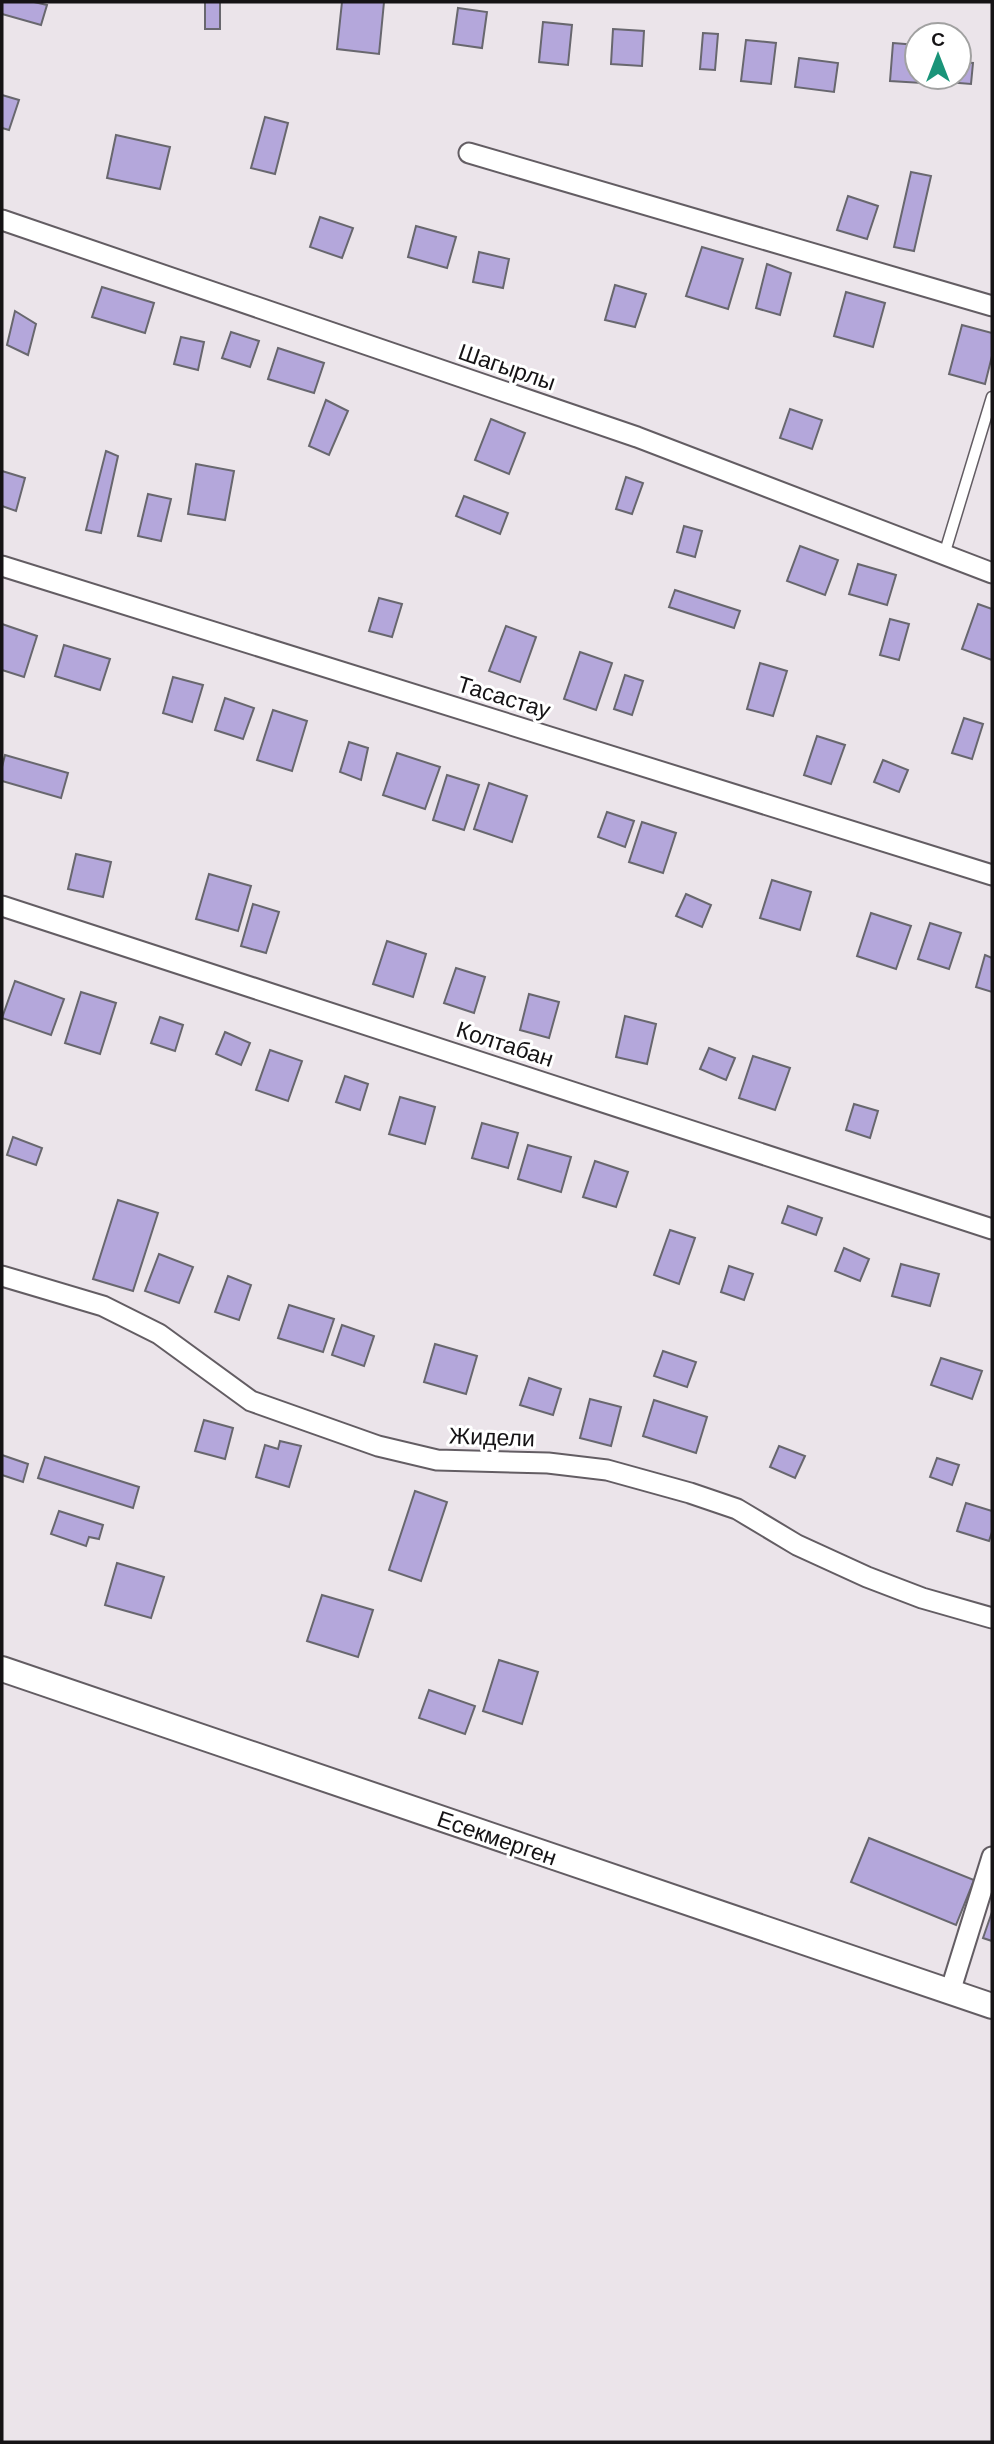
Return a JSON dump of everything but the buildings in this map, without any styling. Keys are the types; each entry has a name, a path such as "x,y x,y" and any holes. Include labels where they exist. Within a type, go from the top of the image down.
{"street":[{"path":"469,153 992,306"},
{"name":"Шагырлы","path":"2,220 636,437 992,573"},
{"name":"Тасастау","path":"2,566 992,875"},
{"name":"Колтабан","path":"2,906 992,1229"},
{"name":"Жидели","path":"2,1276 103,1306 159,1334 251,1401 378,1446 437,1460 548,1464 607,1470 690,1493 737,1509 797,1545 867,1577 922,1598 992,1618"},
{"name":"Eсекмерген","path":"2,1669 992,2006"},
{"path":"950,1992 992,1857"}],"lane":[{"path":"944,555 992,397"}]}
